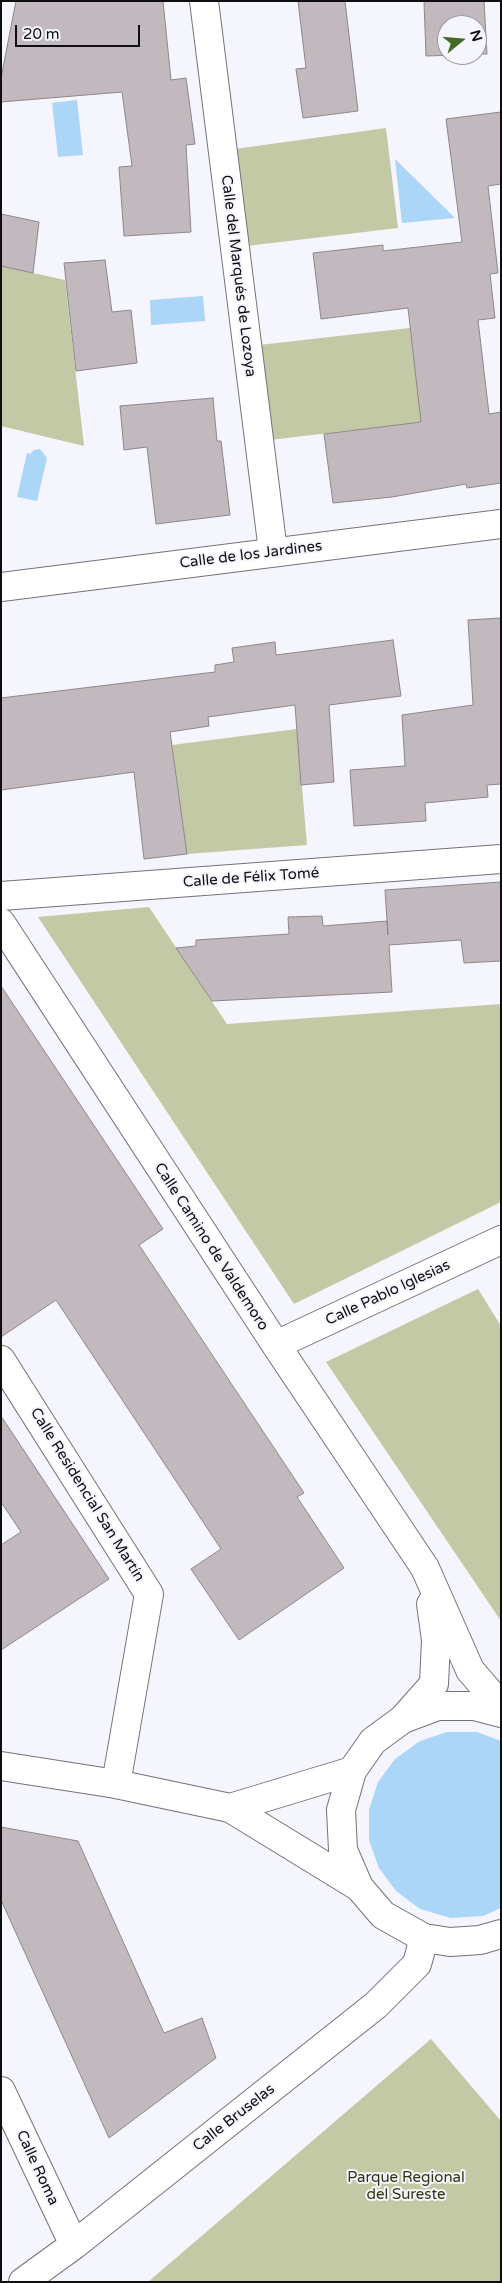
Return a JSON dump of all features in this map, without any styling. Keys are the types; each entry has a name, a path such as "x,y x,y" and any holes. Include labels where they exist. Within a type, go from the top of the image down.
{"street":[{"name":"Calle del Marqués de Lozoya","path":"204,1 273,551"},
{"name":"Calle de los Jardines","path":"1,587 273,551 501,524"},
{"name":"Calle de Félix Tomé","path":"1,896 501,859"},
{"name":"Calle Camino de Valdemoro","path":"1,923 276,1345 425,1568 470,1670 501,1706"},
{"name":"Calle Pablo Iglesias","path":"276,1345 501,1240"},
{"name":"Calle Residencial San Martín","path":"1,1360 149,1594 116,1784"},
{"name":"Calle Camino de Valdemoro","path":"403,1719 434,1684 436,1640 425,1568"},
{"path":"494,1940 450,1942 424,1938 383,1915 359,1887 343,1850 341,1810 352,1771 373,1741 403,1719 438,1706 474,1706 501,1713"},
{"path":"1,1766 116,1784 230,1808 359,1887"},
{"path":"230,1808 352,1771"},
{"name":"Calle Bruselas","path":"23,2282 74,2245 376,2005 417,1964 424,1938"},
{"name":"Calle Roma","path":"1,2091 74,2245"}],"green space":[{"path":"386,128 398,228 247,246 235,149"},
{"path":"1,266 65,280 84,446 1,426"},
{"path":"410,328 422,422 270,440 259,345"},
{"path":"297,729 307,845 187,854 172,745"},
{"path":"149,907 227,1024 501,1004 501,1202 294,1304 38,917"},
{"path":"478,1289 501,1326 501,1621 326,1362"},
{"name":"Parque Regional del Sureste","path":"431,2039 501,2121 501,2282 148,2282"}],"water":[{"path":"77,100 83,155 58,157 52,103"},
{"path":"395,159 455,218 402,223"},
{"path":"203,296 205,321 151,325 150,300"},
{"path":"40,449 47,458 37,501 17,497 27,453 30,454 34,450"},
{"path":"447,1732 477,1732 501,1741 501,1908 483,1916 451,1918 420,1909 396,1891 379,1868 369,1840 369,1810 378,1782 395,1759 420,1741"}],"building":[{"path":"16,1 163,1 171,80 186,78 195,144 186,145 191,232 124,236 119,167 132,166 122,92 1,102 1,78"},
{"path":"298,1 345,1 358,111 303,118 296,69 306,68"},
{"path":"424,1 484,1 485,15 437,15 437,56 426,56"},
{"path":"501,112 501,184 488,186 498,273 490,274 495,318 478,320 489,414 501,412 501,483 467,488 466,484 392,497 333,503 324,434 421,422 408,308 321,319 313,253 383,245 383,251 462,242 446,119"},
{"path":"1,214 39,222 33,273 1,266"},
{"path":"105,260 112,312 131,310 137,363 76,371 64,263"},
{"path":"213,398 217,441 221,441 230,515 156,524 147,447 124,450 120,406"},
{"path":"501,618 501,784 487,785 488,797 425,803 426,821 354,826 350,770 405,766 402,715 473,705 468,620"},
{"path":"393,640 401,696 329,705 334,782 301,785 295,705 208,717 209,726 170,732 187,854 144,859 134,772 1,790 1,698 215,672 215,665 234,662 232,648 275,642 276,655"},
{"path":"501,882 501,961 464,963 461,940 389,945 392,992 212,1001 176,948 196,946 196,940 289,934 288,917 322,916 323,926 387,921 388,935 385,890"},
{"path":"1,986 163,1229 139,1245 304,1493 297,1497 344,1568 239,1640 191,1569 221,1549 56,1300 1,1337"},
{"path":"1,1416 109,1579 1,1650 1,1545 21,1532 1,1502"},
{"path":"1,1827 78,1841 164,2033 202,2018 216,2058 109,2138 1,1900"}]}
